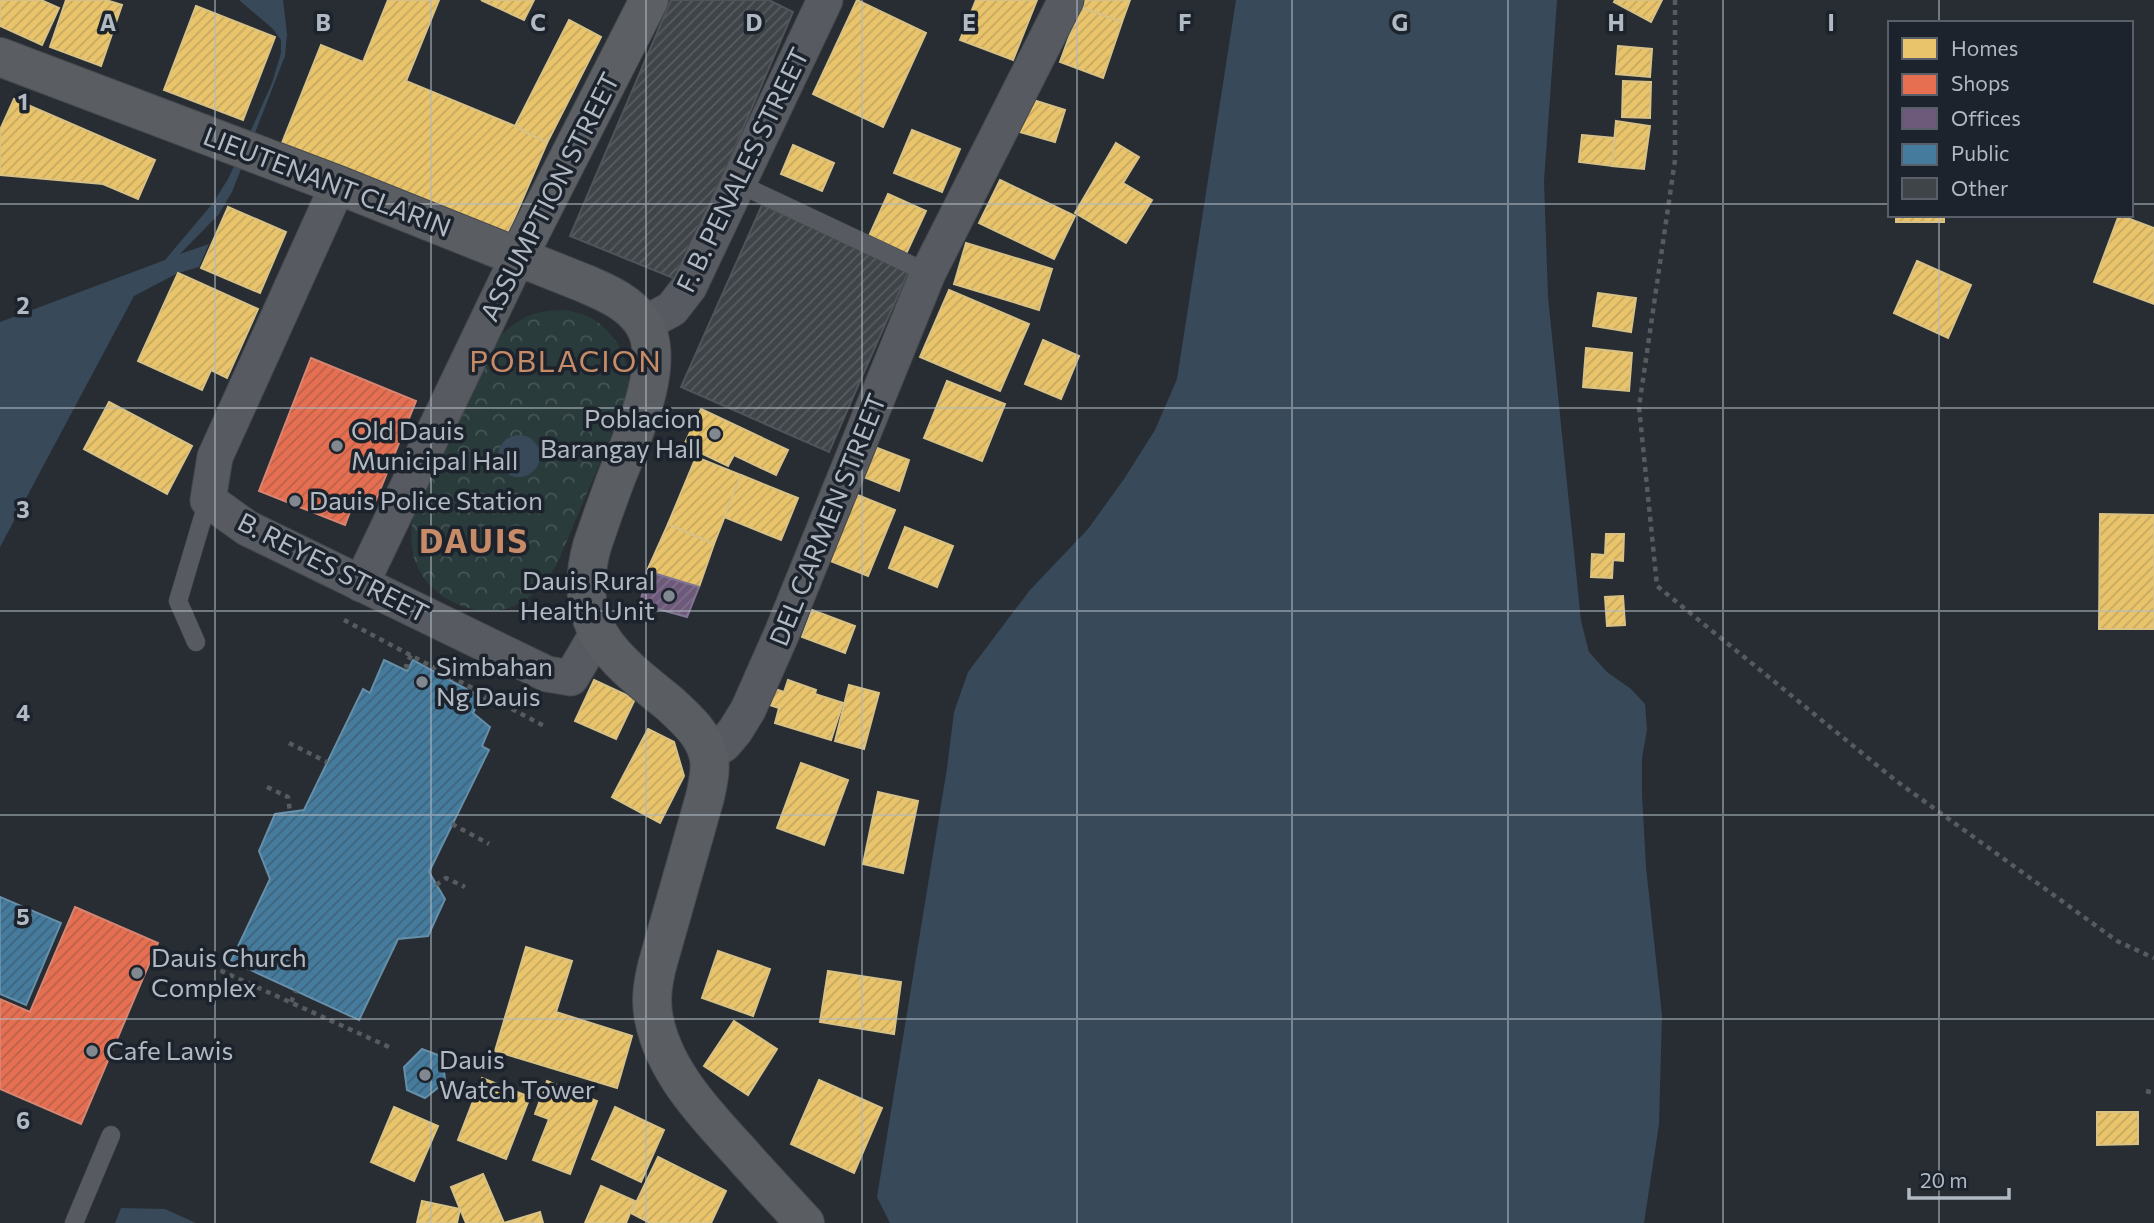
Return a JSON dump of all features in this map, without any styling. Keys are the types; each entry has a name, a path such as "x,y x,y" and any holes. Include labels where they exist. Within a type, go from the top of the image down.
{"main road":[{"name":"ASSUMPTION STREET","path":"518,257 649,0"},
{"name":"LIEUTENANT CLARIN","path":"0,57 338,185 611,295 644,324"},
{"path":"644,324 651,354 650,380 643,410 608,499 586,568 585,587 590,613 606,646 621,664 684,716 700,735 709,754 705,797 657,965 652,992 653,1016 669,1061 702,1111 805,1223"}],"street":[{"name":"F. B. PENALES STREET","path":"644,324 672,309 689,286 825,0"},
{"name":"DEL CARMEN STREET","path":"709,754 736,731 748,710 782,633 928,273 1066,0"},
{"name":"B. REYES STREET","path":"338,185 215,457 208,500 247,528 547,674 571,678 598,632"},
{"name":"ASSUMPTION STREET","path":"361,584 518,257"}],"lane":[{"path":"737,183 928,273"},
{"path":"196,642 178,601 208,500"},
{"path":"74,1223 111,1135"}],"path":[{"path":"1675,0 1675,159 1639,407 1657,586 1895,780 2117,941 2154,958"},
{"path":"344,620 546,727"},
{"path":"409,667 406,666 411,655"},
{"path":"477,705 481,707 487,695"},
{"path":"289,743 327,762"},
{"path":"267,787 288,797 290,812"},
{"path":"452,824 489,844"},
{"path":"436,885 446,878 465,887"},
{"path":"184,954 389,1047"},
{"path":"291,1002 296,991"},
{"path":"2146,1091 2154,1093"}],"green space":[{"path":"564,310 585,315 595,321 605,328 619,347 629,381 621,413 557,564 543,583 525,600 510,607 493,611 460,605 431,587 421,574 412,546 414,510 502,334 530,315"}],"water":[{"path":"239,0 283,0 287,34 285,56 232,192 219,214 180,254 209,244 199,267 178,273 134,296 0,547 0,322 165,260 213,203 248,137 272,83 281,53 281,40 273,29"},
{"path":"1236,0 1557,0 1544,181 1548,297 1581,621 1589,652 1607,672 1631,689 1645,704 1647,730 1642,758 1642,795 1646,867 1662,1015 1659,1124 1644,1223 890,1223 877,1197 954,712 968,672 1030,590 1088,529 1124,479 1155,430 1177,379"},
{"path":"519,435 534,441 540,456 534,471 519,477 504,471 498,456 504,441"},
{"path":"121,1208 165,1209 196,1223 115,1223"}],"building: Homes":[{"path":"0,0 41,0 59,8 42,45 0,26"},
{"path":"66,0 106,0 122,5 101,66 50,47"},
{"path":"388,0 439,0 406,81 515,126 547,143 507,235 282,143 321,45 363,62"},
{"path":"481,0 534,0 524,20"},
{"path":"857,0 926,33 883,127 813,94"},
{"path":"976,0 1037,0 1013,60 960,40"},
{"path":"1082,0 1130,0 1122,22 1080,7"},
{"path":"1662,0 1651,22 1614,2"},
{"path":"196,6 275,37 243,120 164,90"},
{"path":"1080,7 1122,22 1103,78 1060,62"},
{"path":"569,20 601,37 547,143 515,126"},
{"path":"1618,46 1652,49 1650,77 1616,74"},
{"path":"1623,81 1651,82 1650,118 1622,117"},
{"path":"14,99 155,160 138,199 103,184 0,175 0,130"},
{"path":"1030,99 1065,110 1055,142 1020,132"},
{"path":"1616,121 1650,126 1644,169 1612,166"},
{"path":"912,130 960,149 942,192 894,173"},
{"path":"1582,135 1614,138 1612,166 1579,162"},
{"path":"1116,143 1139,157 1123,183 1152,200 1126,243 1075,213"},
{"path":"793,145 834,163 822,191 781,174"},
{"path":"1000,180 1075,216 1054,259 979,223"},
{"path":"888,194 926,211 906,254 869,236"},
{"path":"228,207 286,232 260,293 201,268"},
{"path":"1896,217 1944,217 1944,222 1896,222"},
{"path":"2118,217 2154,228 2154,304 2094,282"},
{"path":"966,243 1052,269 1039,310 954,284"},
{"path":"1917,261 1971,285 1948,338 1894,313"},
{"path":"178,273 258,309 227,378 211,370 202,390 138,361"},
{"path":"949,290 1029,324 1000,391 920,357"},
{"path":"1598,293 1636,298 1631,332 1593,326"},
{"path":"1043,340 1079,356 1061,399 1025,384"},
{"path":"1586,348 1632,353 1629,391 1583,387"},
{"path":"947,381 1005,404 982,461 924,438"},
{"path":"109,402 192,446 167,494 84,449"},
{"path":"701,409 788,450 776,475 734,455 728,466 684,445"},
{"path":"872,446 909,460 899,491 861,476"},
{"path":"696,457 741,475 714,544 668,524"},
{"path":"741,475 798,498 781,540 724,517"},
{"path":"855,494 895,510 868,576 828,560"},
{"path":"2100,514 2154,515 2154,629 2099,629"},
{"path":"668,524 714,544 699,587 647,571"},
{"path":"905,527 953,546 937,587 889,568"},
{"path":"1606,534 1624,534 1623,561 1613,560 1612,578 1591,577 1592,554 1605,555"},
{"path":"1623,596 1625,625 1607,626 1605,597"},
{"path":"812,610 855,626 845,653 802,637"},
{"path":"594,680 635,699 616,739 575,721"},
{"path":"788,680 816,690 815,694 843,703 831,740 775,723 779,708 770,705 775,689 784,692"},
{"path":"849,685 879,693 864,749 835,741"},
{"path":"648,729 674,742 684,776 660,823 612,797"},
{"path":"801,763 848,780 824,845 777,828"},
{"path":"878,792 918,801 903,873 863,864"},
{"path":"526,947 572,961 556,1012 632,1036 617,1088 495,1051"},
{"path":"718,951 770,969 753,1016 702,998"},
{"path":"828,971 901,982 894,1034 820,1022"},
{"path":"734,1021 777,1049 748,1095 704,1066"},
{"path":"482,1078 530,1097 506,1159 458,1140"},
{"path":"819,1080 882,1108 854,1173 791,1144"},
{"path":"547,1081 597,1101 570,1174 533,1160 549,1119 535,1114"},
{"path":"394,1107 438,1126 414,1181 371,1162"},
{"path":"615,1107 664,1130 641,1182 592,1159"},
{"path":"2097,1112 2138,1112 2138,1144 2097,1145"},
{"path":"658,1157 726,1191 711,1223 650,1223 631,1213"},
{"path":"483,1174 504,1223 466,1223 460,1209 451,1187"},
{"path":"601,1186 635,1201 626,1223 585,1223"},
{"path":"422,1201 460,1209 457,1223 417,1223"},
{"path":"540,1212 543,1223 504,1223"}],"building: Shops":[{"name":"Old Dauis Municipal Hall","path":"311,358 416,401 376,500 357,493 345,525 259,491"},
{"path":"75,907 158,943 81,1124 0,1089 0,999 30,1012"}],"building: Offices":[{"name":"Dauis Rural Health Unit","path":"647,571 699,587 687,617 640,604"}],"building: Public":[{"path":"384,660 407,671 413,660 481,697 473,713 490,727 482,746 489,750 429,872 445,899 428,936 398,939 359,1020 231,961 270,879 259,851 275,814 304,810 363,689 370,693"},
{"path":"0,897 61,923 26,1005 0,994"},
{"name":"Dauis Watch Tower","path":"422,1049 443,1057 445,1082 425,1098 407,1090 404,1067"}],"building: Other":[{"path":"671,0 769,0 793,12 678,280 570,236"},
{"path":"762,205 909,270 829,452 681,387"}],"place":[{"name":"Poblacion Barangay Hall","path":"715,434"},
{"name":"Old Dauis Municipal Hall","path":"337,446"},
{"name":"Dauis Police Station","path":"295,501"},
{"name":"Dauis Rural Health Unit","path":"669,596"},
{"name":"Simbahan Ng Dauis","path":"422,682"},
{"name":"Dauis Church Complex","path":"137,973"},
{"name":"Cafe Lawis","path":"92,1051"},
{"name":"Dauis Watch Tower","path":"425,1075"}],"district":[{"name":"POBLACION","path":"566,362"},
{"name":"DAUIS","path":"474,541"}]}
